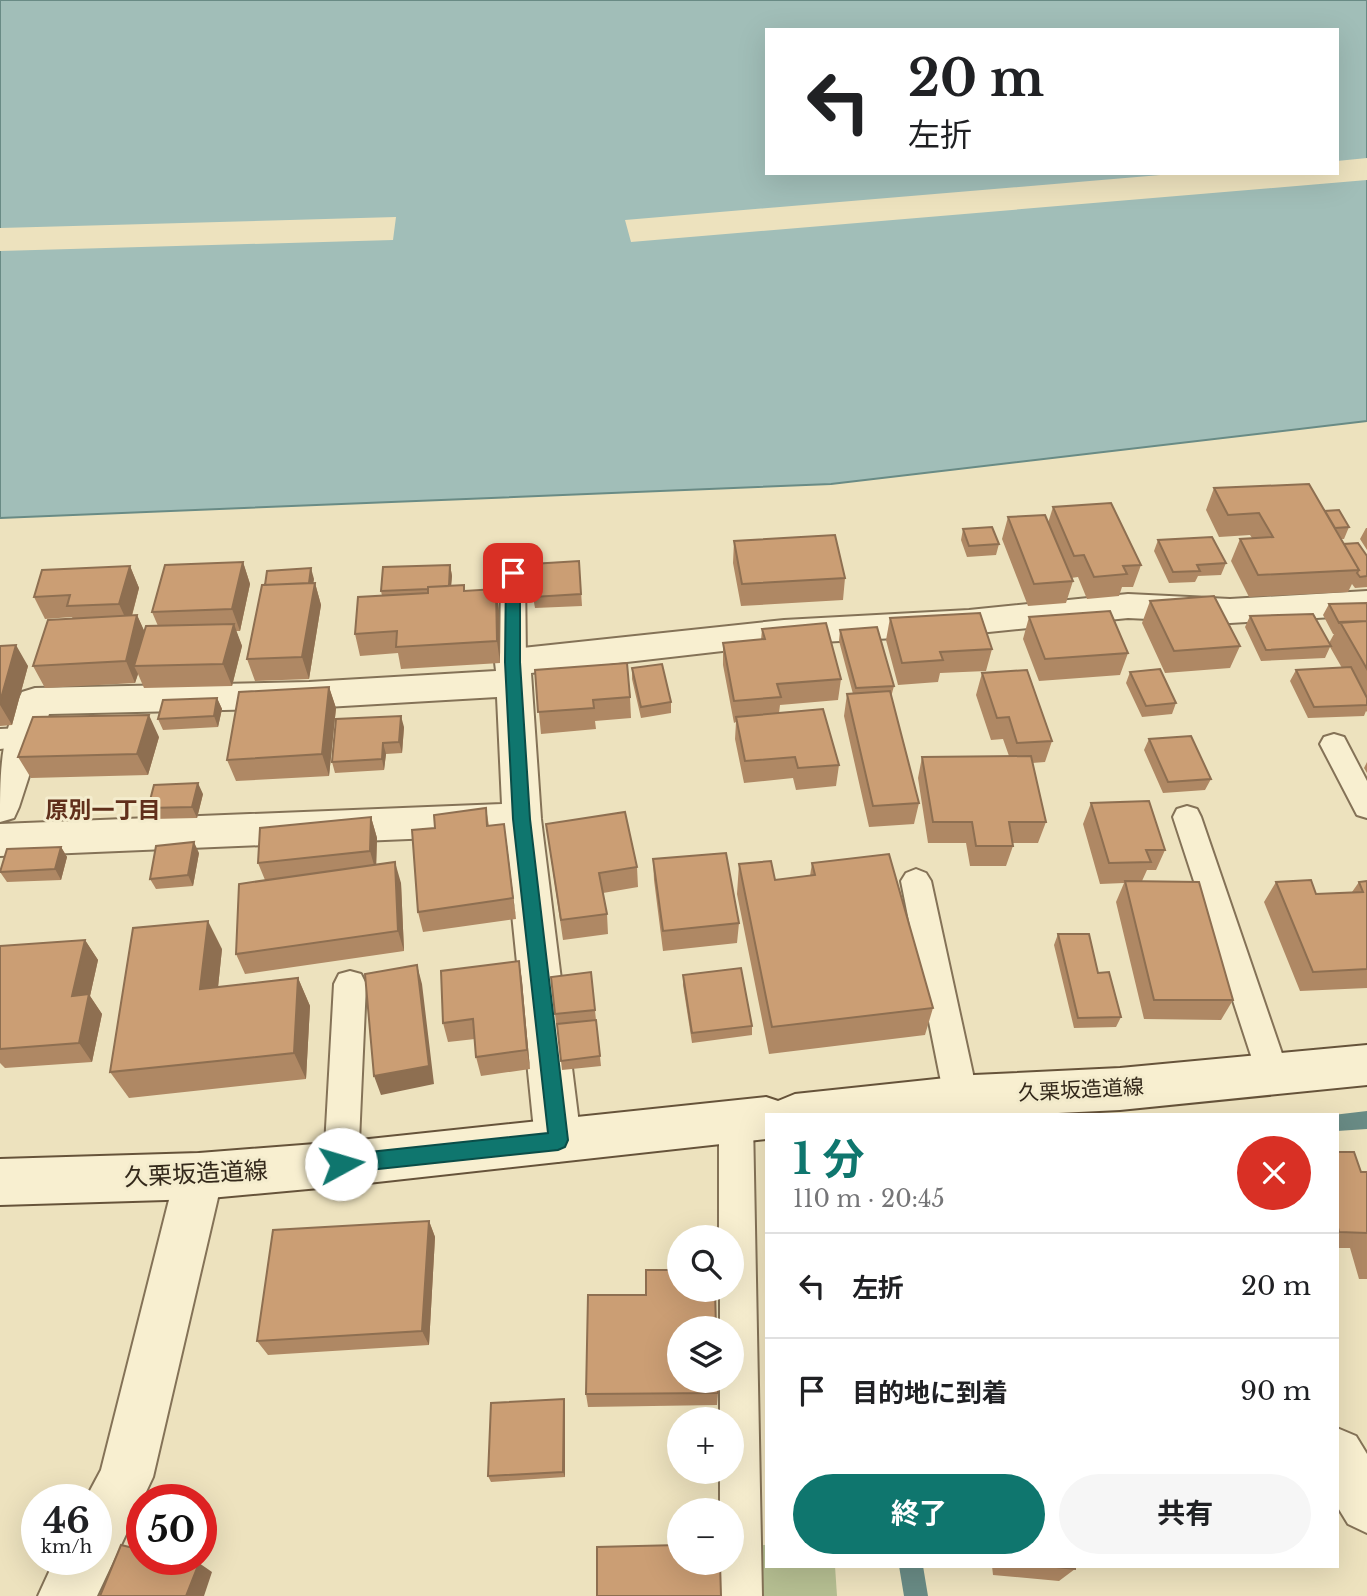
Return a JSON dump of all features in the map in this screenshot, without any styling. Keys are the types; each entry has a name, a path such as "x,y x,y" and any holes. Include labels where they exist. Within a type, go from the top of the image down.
{"street":[{"path":"0,807 11,739 35,701 309,695 513,673 784,632 969,622 1128,606 1230,611 1367,603"},
{"path":"513,673 522,819 558,1140"},
{"path":"0,840 522,819"},
{"name":"久栗坂造道線","path":"813,1113 961,1097 1128,1102 1273,1074 1367,1065"},
{"name":"久栗坂造道線","path":"0,1182 199,1175 341,1164 751,1119"},
{"path":"112,1505 126,1477 199,1175"},
{"path":"1339,1458 1367,1506"},
{"path":"67,1596 77,1575"}],"lane":[{"path":"513,573 513,673"},
{"path":"1334,744 1367,807"},
{"path":"1186,817 1273,1074"},
{"path":"916,881 961,1097"},
{"path":"341,1164 350,984"},
{"path":"741,1596 751,1119"}],"green space":[{"path":"760,1545 765,1545 765,1568 835,1568 837,1596 761,1596"}],"water":[{"path":"0,0 1367,0 1367,421 831,484 0,518"}],"pier":[{"path":"1367,158 1367,180 631,242 625,220 1160,175 1339,175 1339,161"},
{"path":"396,217 393,240 0,251 0,228"}],"building":[{"path":"1309,484 1359,570 1258,575 1240,539 1273,537 1259,513 1228,515 1214,488"},
{"path":"1111,503 1141,565 1123,566 1127,574 1094,577 1084,555 1074,556 1053,507"},
{"path":"1339,510 1349,527 1335,528 1325,511"},
{"path":"1045,515 1073,581 1034,584 1008,517"},
{"path":"992,527 999,544 969,546 963,529"},
{"path":"835,535 845,578 742,584 734,541"},
{"path":"1212,537 1226,563 1197,565 1200,571 1173,572 1158,540"},
{"path":"1358,543 1367,556 1367,576 1360,577 1357,573 1359,570 1344,544"},
{"path":"579,561 581,594 533,597 532,564"},
{"path":"243,562 232,609 152,612 165,565"},
{"path":"450,565 449,586 381,591 383,567"},
{"path":"130,566 119,604 67,606 70,595 34,597 42,570"},
{"path":"311,568 309,583 265,585 267,571"},
{"path":"315,583 302,657 247,659 262,585"},
{"path":"464,585 464,591 496,589 497,641 396,647 397,631 355,634 358,597 428,593 428,587"},
{"path":"1214,596 1240,646 1174,651 1150,601"},
{"path":"1367,603 1367,621 1339,623 1329,604"},
{"path":"1110,611 1128,653 1045,659 1029,617"},
{"path":"980,613 992,649 940,652 943,660 902,663 890,618"},
{"path":"1313,614 1331,646 1266,650 1250,616"},
{"path":"137,615 126,661 33,666 48,620"},
{"path":"1367,621 1367,669 1340,622"},
{"path":"826,623 841,679 777,684 781,697 734,701 723,643 765,639 762,629"},
{"path":"234,624 223,664 134,666 146,626"},
{"path":"877,627 894,686 856,688 840,630"},
{"path":"16,645 0,702 0,646"},
{"path":"627,663 630,697 593,700 594,708 538,712 535,670"},
{"path":"662,664 671,702 641,707 632,668"},
{"path":"1351,667 1367,698 1367,705 1314,707 1296,670"},
{"path":"1160,669 1176,703 1146,706 1130,672"},
{"path":"1027,670 1052,741 1017,743 1009,717 997,718 982,673"},
{"path":"329,687 322,754 227,760 239,692"},
{"path":"890,691 919,803 873,806 847,694"},
{"path":"217,698 214,716 158,719 163,700"},
{"path":"823,709 839,765 798,768 795,757 745,761 736,717"},
{"path":"149,715 137,754 18,757 33,717"},
{"path":"401,716 399,742 383,743 382,759 332,762 336,719"},
{"path":"1191,736 1211,779 1168,782 1149,739"},
{"path":"1031,756 1046,822 1009,822 1013,846 976,846 972,822 933,822 922,757"},
{"path":"198,783 192,807 148,808 154,785"},
{"path":"1149,801 1165,850 1146,850 1151,862 1109,863 1091,803"},
{"path":"486,808 487,826 504,824 513,898 418,912 412,830 435,828 434,815"},
{"path":"625,812 637,867 599,873 607,914 561,920 546,824"},
{"path":"371,817 370,851 258,863 260,828"},
{"path":"194,842 188,875 150,879 156,846"},
{"path":"61,847 55,869 0,872 7,849"},
{"path":"726,853 739,923 663,931 653,859"},
{"path":"889,854 933,1008 772,1027 739,864 771,861 775,880 815,875 812,863"},
{"path":"395,862 398,931 236,954 239,884"},
{"path":"1311,880 1316,894 1363,892 1359,882 1367,881 1367,969 1313,972 1276,882"},
{"path":"1125,881 1199,882 1233,1000 1154,1000"},
{"path":"208,921 200,989 298,978 294,1053 110,1072 133,928"},
{"path":"1058,934 1089,934 1098,973 1109,972 1121,1017 1078,1018"},
{"path":"85,940 72,996 89,994 79,1043 0,1049 0,946"},
{"path":"519,961 527,1050 476,1057 473,1019 443,1023 441,971"},
{"path":"417,965 429,1066 374,1076 365,974"},
{"path":"741,968 752,1026 692,1033 683,975"},
{"path":"591,972 595,1010 555,1014 551,977"},
{"path":"596,1020 600,1056 561,1061 557,1024"},
{"path":"1339,1152 1354,1152 1361,1172 1367,1172 1367,1233 1339,1232"},
{"path":"429,1221 422,1331 257,1341 273,1230"},
{"path":"646,1270 667,1270 667,1302 715,1302 716,1316 667,1316 667,1393 718,1393 586,1394 588,1295 646,1295"},
{"path":"564,1399 563,1472 488,1476 491,1403"},
{"path":"121,1545 126,1546 126,1575 194,1575 186,1596 100,1596 109,1575 112,1575 112,1567"},
{"path":"667,1545 667,1575 720,1575 721,1596 597,1596 597,1547"}],"waterway":[{"path":"1339,1122 1367,1120"},
{"path":"911,1568 916,1596"}],"district":[{"name":"原別一丁目","path":"103,810"}],"route":[{"path":"341,1164 558,1140 522,819 513,662 513,573"}]}
